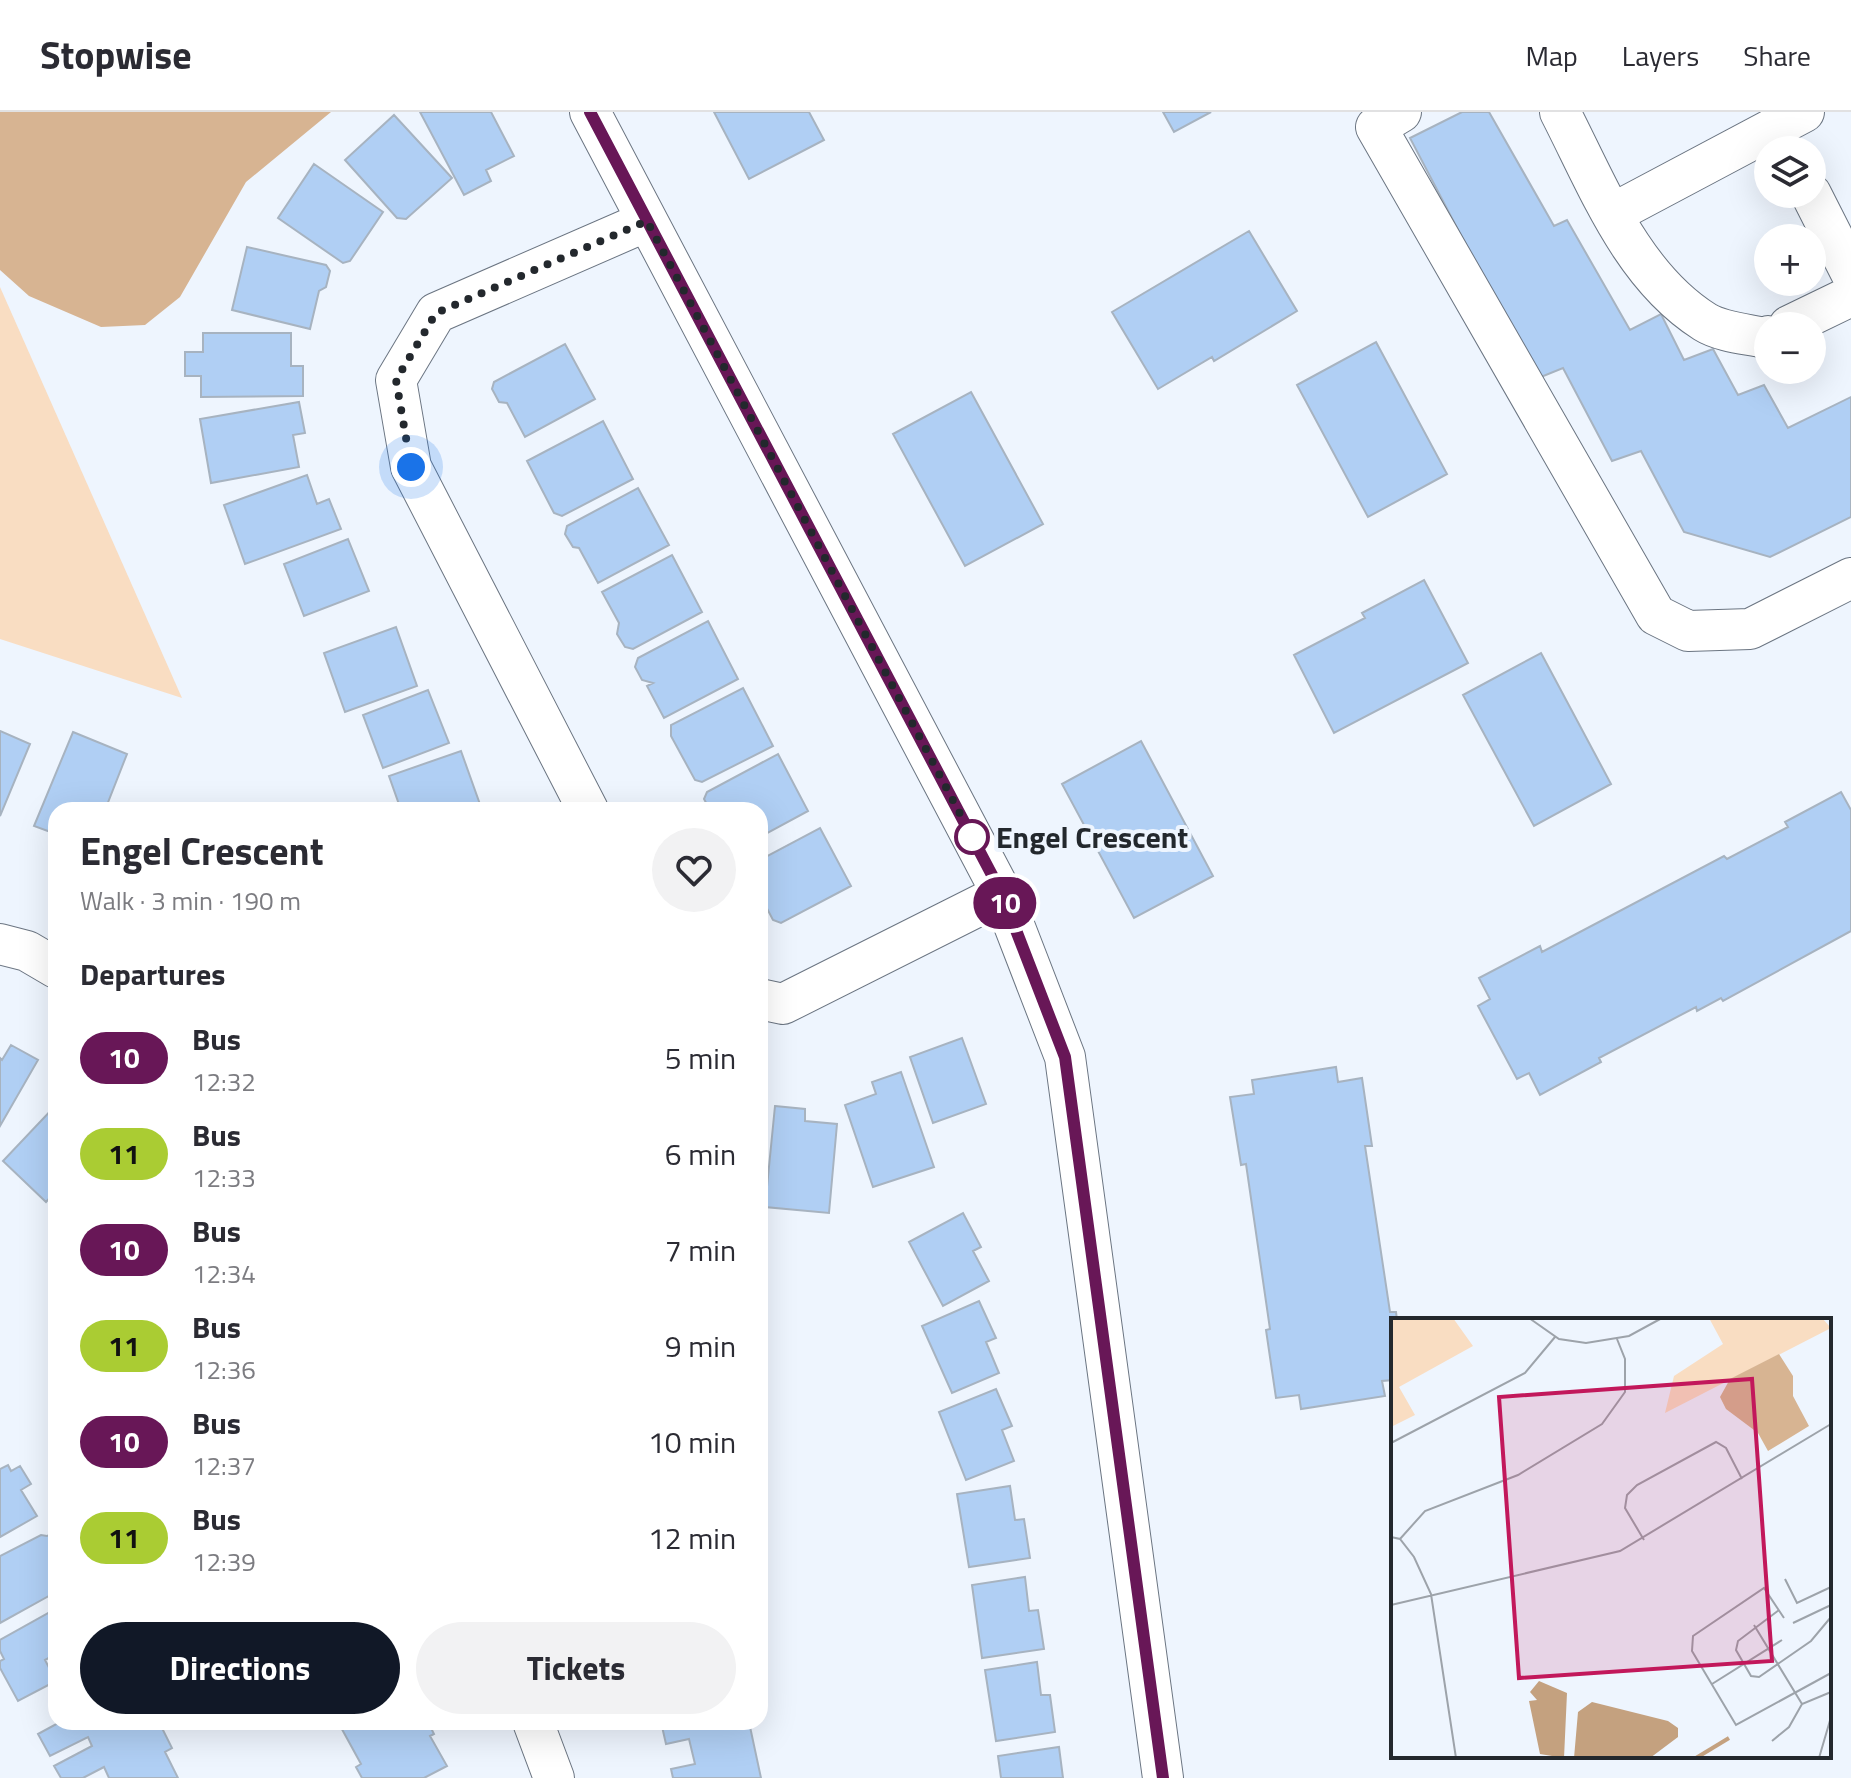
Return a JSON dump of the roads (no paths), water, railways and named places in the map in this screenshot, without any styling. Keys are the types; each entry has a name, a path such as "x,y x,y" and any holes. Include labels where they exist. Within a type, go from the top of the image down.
{"street":[{"path":"590,112 1002,894 1065,1057 1163,1778"},
{"path":"1401,112 1376,127 1656,615 1688,631 1750,629 1851,578"},
{"path":"1560,112 1612,214 1659,285 1708,324 1754,335"},
{"path":"1612,214 1785,125"},
{"path":"1818,208 1851,273"},
{"path":"584,802 411,467 396,380 436,313 647,221"},
{"path":"1818,312 1851,296"},
{"path":"768,1001 783,1004 1002,894"},
{"path":"0,944 27,951 48,963"},
{"path":"536,1730 554,1778"}],"place":[{"name":"Engel Crescent","path":"972,837"}]}
